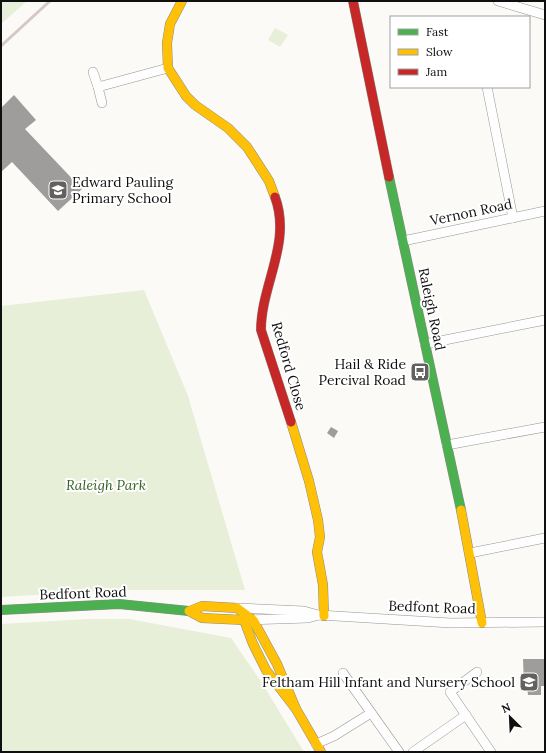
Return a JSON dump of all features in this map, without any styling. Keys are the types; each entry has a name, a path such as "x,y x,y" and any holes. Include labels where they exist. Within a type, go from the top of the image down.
{"street":[{"path":"98,87 168,68 167,43 170,24 182,1"},
{"name":"Raleigh Road","path":"353,1 470,553 482,623"},
{"path":"498,1 545,15"},
{"name":"Redford Close","path":"168,68 186,96 195,105 228,128 247,146 269,181 276,200 280,226 277,259 261,315 261,330 283,393 309,481 318,520 320,537 317,552 323,584 321,616"},
{"path":"93,72 102,103"},
{"path":"487,88 513,218"},
{"name":"Vernon Road","path":"403,241 545,211"},
{"path":"425,344 545,320"},
{"path":"447,446 545,427"},
{"path":"470,553 545,538"},
{"name":"Bedfont Road","path":"1,610 119,604 190,611 202,618 250,616 308,618 321,616 451,623 545,622"},
{"name":"Bedfont Road","path":"190,611 202,606 237,608 250,616"},
{"path":"250,616 253,644 266,670 296,709 318,748 371,713"},
{"path":"477,672 450,692 491,752"},
{"path":"343,673 399,752"},
{"path":"413,752 466,715"}],"green space":[{"path":"1,1 27,1 1,24"},
{"path":"275,28 288,35 280,47 268,40"},
{"name":"Raleigh Park","path":"144,290 188,396 245,590 116,590 1,597 1,306"},
{"path":"88,619 129,619 231,638 262,683 304,752 1,752 1,624"}],"building":[{"path":"14,95 36,120 25,129 82,189 58,211 12,162 1,172 1,108"},
{"path":"331,427 338,431 334,438 327,433"},
{"path":"523,659 545,659 545,686 541,686 541,695 528,695 527,686 524,686"}],"railway":[{"path":"1,46 50,1"}],"traffic: fast":[{"path":"389,177 461,510"},
{"path":"1,610 119,604 189,611"}],"traffic: slow":[{"path":"182,1 170,24 167,43 168,68 186,96 195,105 228,128 247,147 269,181 275,197"},
{"path":"291,422 309,481 318,520 320,537 317,552 323,585 324,616"},
{"path":"461,510 482,623"},
{"path":"190,611 202,606 237,608 253,620 277,664 296,709 321,752"},
{"path":"189,611 202,618 244,620 253,644 266,670 296,709"}],"traffic: jam":[{"path":"353,1 389,177"},
{"path":"275,197 279,214 280,231 278,247 262,313 261,330 291,422"}],"place":[{"name":"Edward Pauling Primary School","path":"58,190"},
{"name":"Hail & Ride Percival Road","path":"420,372"},
{"name":"Feltham Hill Infant and Nursery School","path":"529,682"}]}
